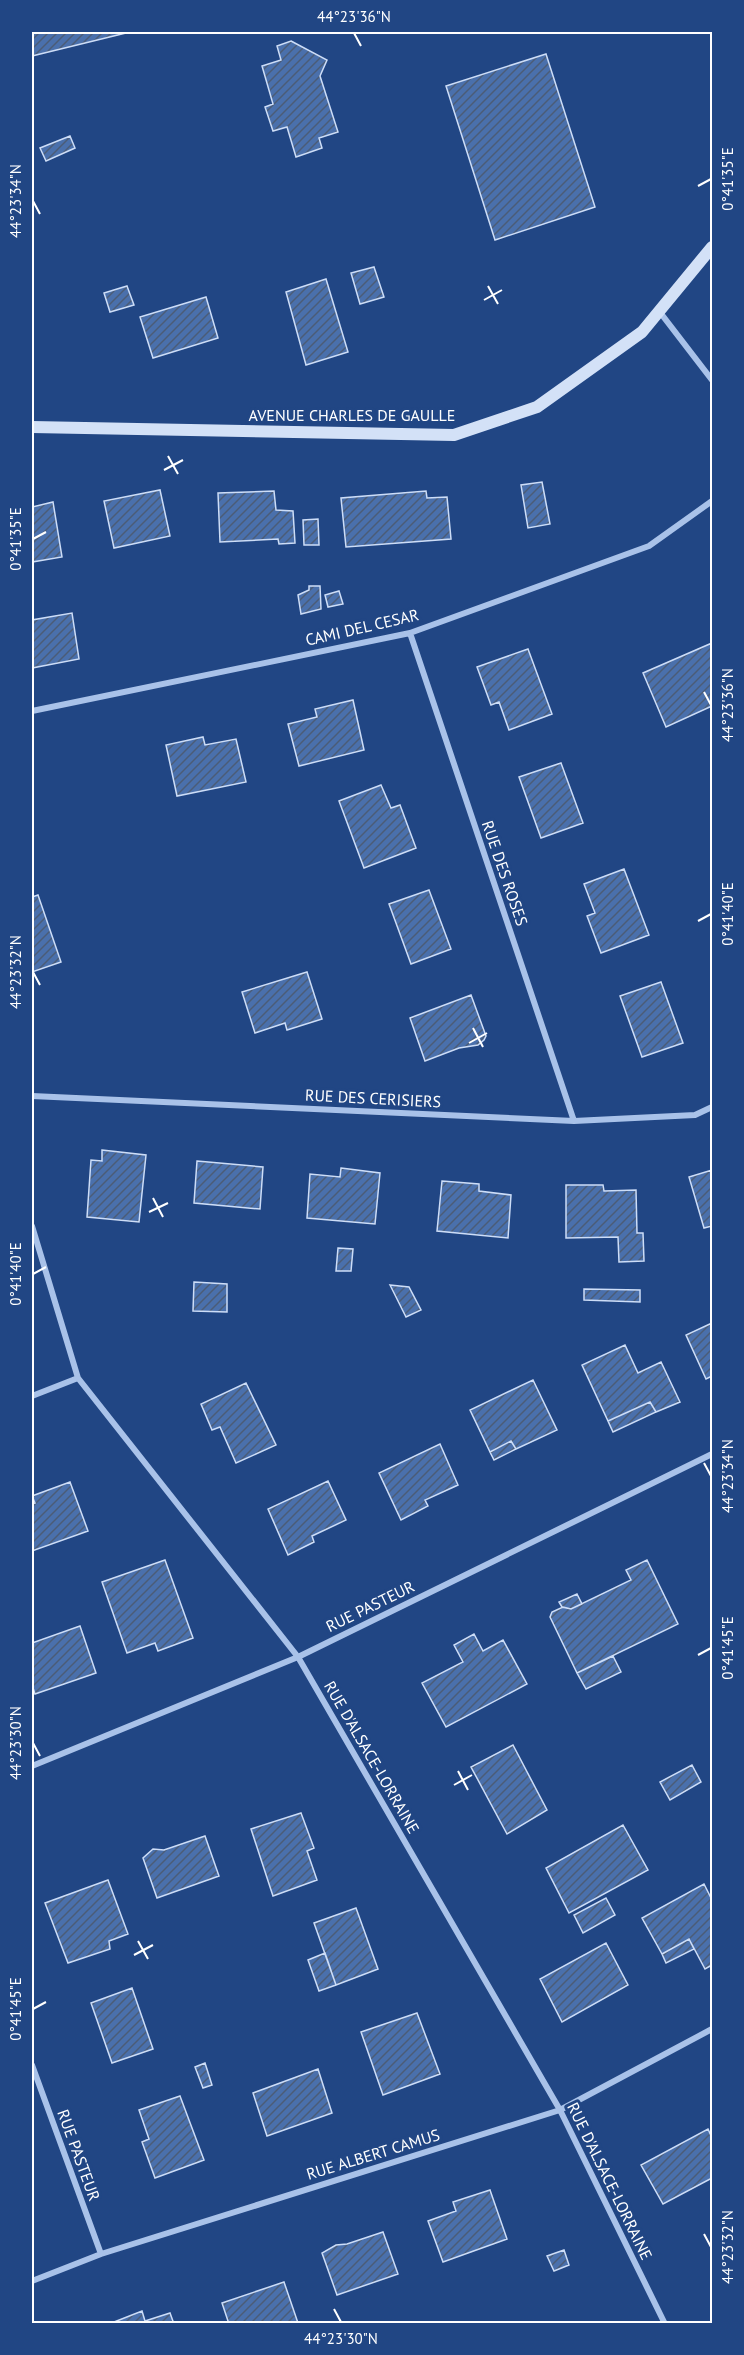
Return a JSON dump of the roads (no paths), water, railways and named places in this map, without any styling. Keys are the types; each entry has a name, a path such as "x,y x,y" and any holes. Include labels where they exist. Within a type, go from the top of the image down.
{"main road":[{"name":"AVENUE CHARLES DE GAULLE","path":"32,427 454,435 537,407 642,332 712,247"}],"street":[{"path":"659,311 712,380"},
{"name":"CAMI DEL CESAR","path":"32,711 410,633 649,546 712,501"},
{"name":"RUE DES ROSES","path":"410,633 574,1122"},
{"name":"RUE DES CERISIERS","path":"32,1096 574,1122 695,1115 712,1107"},
{"name":"RUE D'ALSACE-LORRAINE","path":"32,1226 78,1378 298,1657 560,2110 665,2324"},
{"path":"32,1396 78,1378"},
{"name":"RUE PASTEUR","path":"32,1766 298,1657 712,1454"},
{"name":"RUE ALBERT CAMUS","path":"32,2281 101,2254 560,2110 712,2029"},
{"name":"RUE PASTEUR","path":"32,2065 101,2254"}]}
